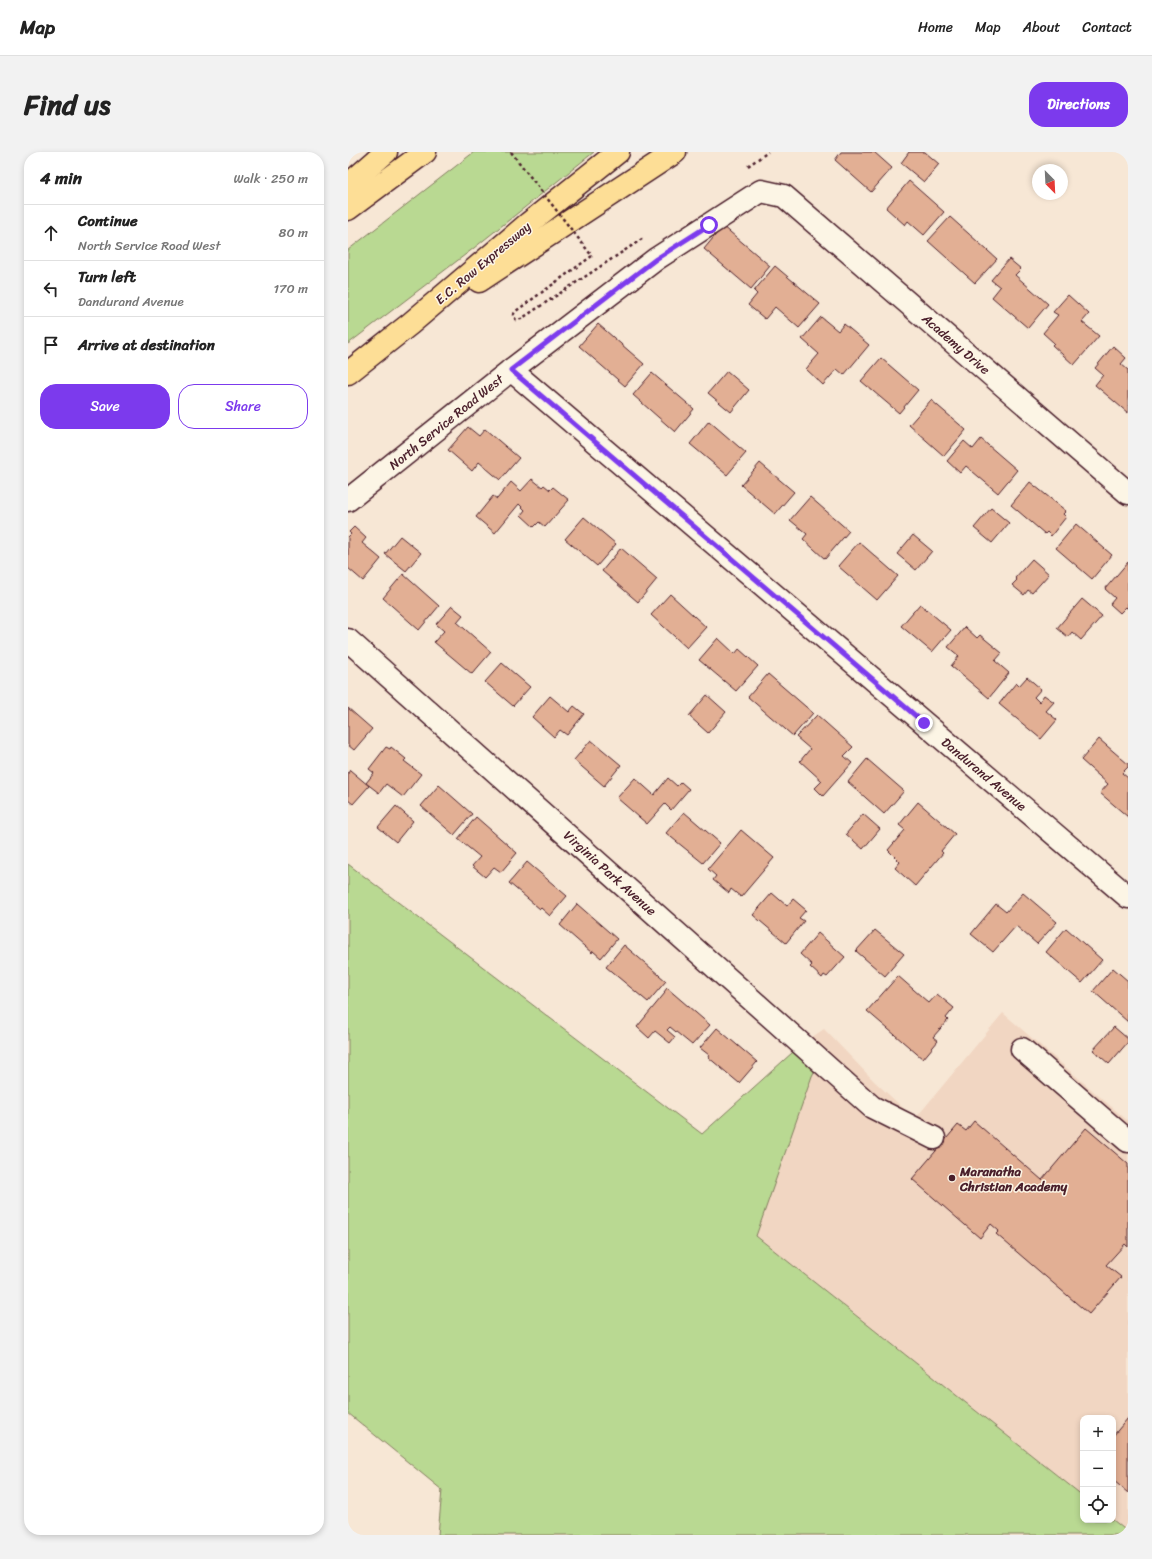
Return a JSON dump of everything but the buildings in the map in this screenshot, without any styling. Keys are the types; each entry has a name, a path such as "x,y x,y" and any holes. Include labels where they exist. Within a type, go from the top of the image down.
{"highway":[{"path":"348,184 386,152"},
{"path":"348,209 426,152"},
{"name":"E.C. Row Expressway","path":"348,373 410,324 530,223 618,152"},
{"path":"410,324 544,239 675,152"}],"street":[{"name":"North Service Road West","path":"348,500 511,370 656,259 762,191 784,196"},
{"name":"Academy Drive","path":"784,196 1128,493"},
{"name":"Dandurand Avenue","path":"511,370 1128,897"},
{"name":"Virginia Park Avenue","path":"348,640 872,1106 934,1138"},
{"path":"1022,1048 1128,1141"}],"path":[{"path":"511,152 592,256 516,311 514,315 516,320 521,319 642,239 645,243"},
{"path":"748,166 768,152"}],"shaded area":[{"name":"Maranatha Christian Academy","path":"1003,1013 1128,1121 1128,1532 1116,1522 1116,1415 1080,1415 1080,1494 756,1236 812,1076 820,1060 803,1043 824,1029 874,1081 915,1119"}],"green space":[{"path":"474,152 594,152 474,248 348,344 348,250"},
{"path":"348,864 702,1134 803,1043 820,1060 812,1076 756,1236 1080,1494 1080,1523 1116,1522 1128,1532 1128,1535 438,1535 442,1490 348,1413"}],"place":[{"name":"Maranatha Christian Academy","path":"952,1178"}],"route":[{"path":"709,225 656,259 511,370 924,723"}]}
